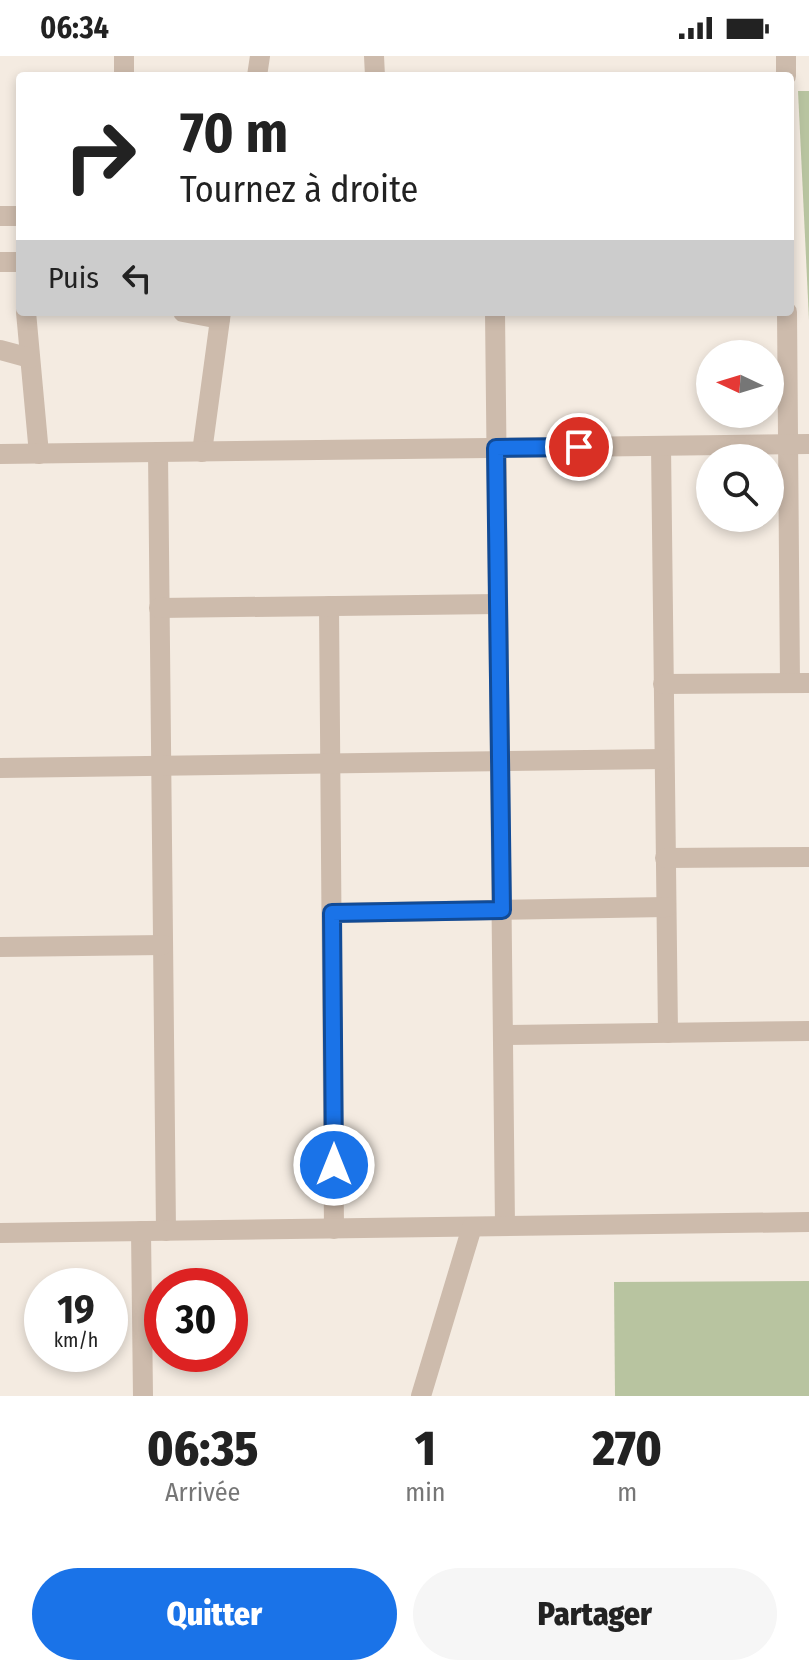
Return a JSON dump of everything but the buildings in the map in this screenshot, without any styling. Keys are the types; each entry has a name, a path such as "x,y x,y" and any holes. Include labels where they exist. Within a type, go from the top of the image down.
{"street":[{"path":"26,316 39,454"},
{"path":"202,452 221,316"},
{"path":"495,316 505,1226"},
{"path":"663,684 799,683 787,445 787,316"},
{"path":"0,350 30,358"},
{"path":"0,454 809,444"},
{"path":"661,446 668,1033"},
{"path":"158,452 166,1231"},
{"path":"159,608 498,604"},
{"path":"329,606 334,1229"},
{"path":"0,768 664,759"},
{"path":"665,858 809,857"},
{"path":"332,913 666,907"},
{"path":"0,947 163,945"},
{"path":"503,1035 809,1031"},
{"path":"0,1233 809,1222"},
{"path":"421,1396 472,1227"},
{"path":"141,1231 143,1396"}],"green space":[{"path":"798,91 809,91 809,320"},
{"path":"809,1281 809,1396 615,1396 614,1282"}],"route":[{"path":"334,1165 332,913 502,910 496,448 579,447"}]}
